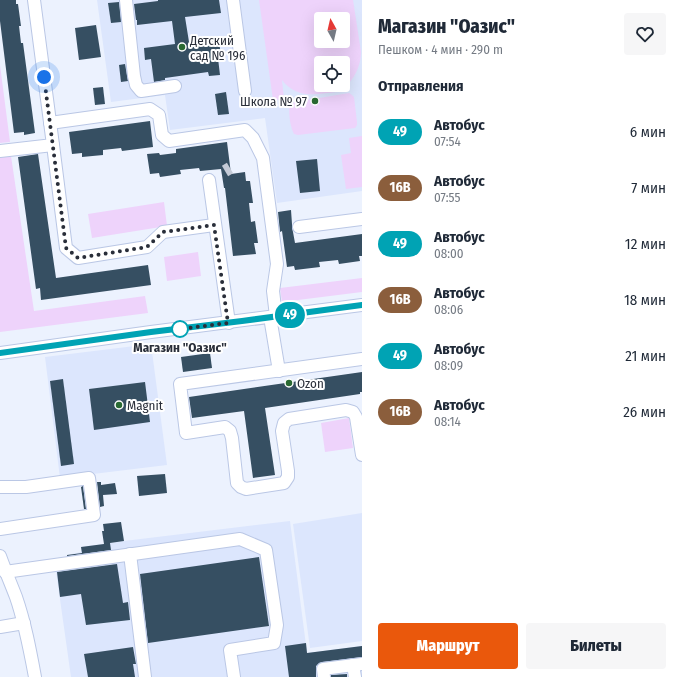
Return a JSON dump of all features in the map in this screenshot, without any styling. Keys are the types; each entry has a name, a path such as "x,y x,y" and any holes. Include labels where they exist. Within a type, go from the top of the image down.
{"street":[{"path":"34,0 66,248 78,258 147,247 163,232 214,225"},
{"path":"126,0 136,85 142,91 175,86"},
{"path":"233,0 245,91"},
{"path":"50,123 150,109 159,115 162,135 169,141 245,130 253,138 263,158 278,264 273,291 273,317 279,371"},
{"path":"0,151 53,145"},
{"path":"208,180 228,323"},
{"path":"299,227 362,219"},
{"path":"0,353 362,305"},
{"path":"362,359 180,384 186,433 225,427 230,431 237,483 246,489 284,483 288,478 282,431 284,423 289,419 346,410 353,412 356,418 362,455"},
{"path":"0,487 26,486 89,478 94,515 0,529"},
{"path":"5,572 240,539 266,550 277,625 274,643 230,650 234,677"},
{"path":"130,554 145,677"},
{"path":"0,556 16,597 24,623 35,677"},
{"path":"0,627 24,623"},
{"path":"324,677 323,669 358,664 355,677"}],"shaded area":[{"path":"97,0 362,0 362,191 277,203 265,118 170,130 165,95 111,102"},
{"path":"259,0 353,0 361,57 356,73 350,82 350,56 314,56 314,92 336,92 314,94 302,93 291,89 282,80 284,99 273,100"},
{"path":"0,65 10,142 0,143"},
{"path":"349,93 354,97 357,122 355,128 298,135 294,134 291,127 289,111 290,104"},
{"path":"362,136 362,187 346,189 341,155 351,153 349,138"},
{"path":"11,156 34,311 145,296 148,313 0,332 0,157"},
{"path":"164,202 167,226 92,238 88,214"},
{"path":"198,252 201,276 167,281 164,257"},
{"path":"362,278 362,292 282,302 280,288"},
{"path":"151,344 167,465 60,478 45,357"},
{"path":"349,418 353,448 325,452 321,423"},
{"path":"362,513 362,641 310,648 293,524"},
{"path":"290,521 307,653 362,646 362,677 71,677 56,571 69,569 67,555 81,552 81,547"}],"building":[{"path":"0,0 16,0 16,4 18,4 21,26 19,26 21,43 23,43 35,133 24,135 24,132 14,133 0,21"},
{"path":"158,0 219,0 221,13 185,17 189,42 219,38 220,49 217,50 220,75 209,76 208,72 165,78 165,80 154,82 151,59 145,60 144,48 175,44 172,21 137,25 134,4"},
{"path":"119,2 121,22 111,23 108,3"},
{"path":"96,25 101,57 79,60 75,28"},
{"path":"125,64 128,81 121,82 119,65"},
{"path":"103,87 105,104 95,105 93,88"},
{"path":"226,92 229,114 218,115 215,94"},
{"path":"150,121 153,147 122,151 121,148 103,150 103,155 82,157 82,153 72,154 69,132"},
{"path":"227,142 231,174 245,172 246,181 250,181 253,203 249,203 251,222 255,221 258,243 254,243 256,254 233,256 225,188 221,169 200,171 199,168 180,170 181,174 160,177 159,173 150,174 147,154 159,153 160,155 176,153 176,149"},
{"path":"38,154 56,278 148,265 151,285 41,300 40,288 36,289 18,157"},
{"path":"317,159 320,191 300,193 296,161"},
{"path":"291,210 295,243 362,234 362,256 359,256 360,261 339,264 338,260 319,262 320,267 295,270 294,266 287,267 282,231 280,232 278,212"},
{"path":"210,353 212,368 183,372 181,357"},
{"path":"362,372 362,392 360,392 360,394 265,408 275,475 253,478 244,411 192,418 189,397"},
{"path":"63,379 74,464 61,466 50,381"},
{"name":"Magnit","path":"145,382 150,422 94,430 89,389"},
{"path":"165,474 167,493 139,496 137,476"},
{"path":"97,482 101,482 101,485 115,483 117,494 103,495 104,506 100,507"},
{"path":"83,486 86,509 84,509 81,487"},
{"path":"121,522 124,541 110,543 111,550 67,556 82,553 81,547 104,544 102,531 104,531 103,524"},
{"path":"259,557 269,626 148,643 140,574"},
{"path":"117,564 123,603 128,602 130,620 86,625 81,594 60,597 57,572"},
{"path":"306,643 307,653 362,646 362,657 319,663 316,666 316,677 289,677 285,646"},
{"path":"133,647 136,664 133,664 135,677 88,677 84,654"},
{"path":"347,674 347,677 331,677 331,675"}],"tunnel":[{"path":"225,171 230,168"}],"bus line":[{"name":"49","path":"0,353 362,305"}],"place":[{"name":"Детский сад № 196","path":"182,47"},
{"name":"Школа № 97","path":"315,101"},
{"name":"Магазин \"Оазис\"","path":"180,329"},
{"name":"Ozon","path":"289,383"},
{"name":"Magnit","path":"119,405"}],"route":[{"path":"44,77 66,248 78,258 147,247 163,232 214,225 228,323 180,329"}]}
